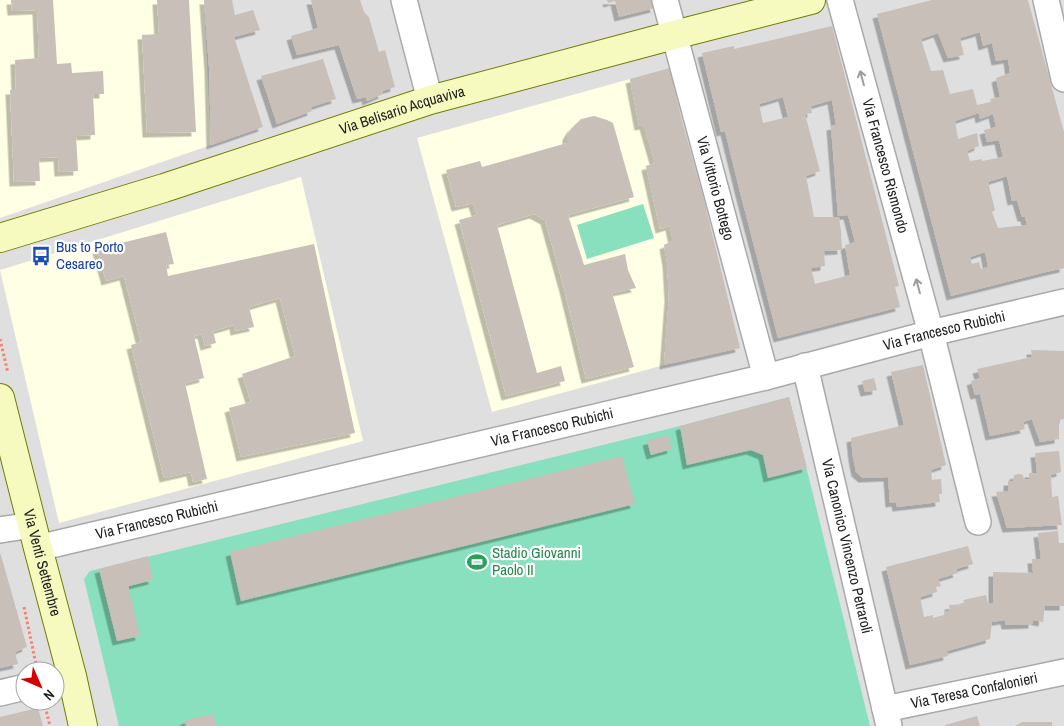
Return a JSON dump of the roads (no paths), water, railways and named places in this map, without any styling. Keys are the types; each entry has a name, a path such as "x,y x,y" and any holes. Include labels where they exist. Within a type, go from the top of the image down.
{"street":[{"path":"404,0 430,100"},
{"name":"Via Vittorio Bottego","path":"666,0 766,377"},
{"name":"Via Belisario Acquaviva","path":"0,238 164,188 430,100 811,0"},
{"name":"Via Francesco Rismondo","path":"840,0 931,333 978,522"},
{"path":"1046,0 1064,79"},
{"name":"Via Francesco Rubichi","path":"0,530 35,537 766,377 931,333 1064,302"},
{"name":"Via Canonico Vincenzo Petraroli","path":"804,366 887,717"},
{"name":"Via Venti Settembre","path":"0,398 35,537 61,661"},
{"name":"Via Teresa Confalonieri","path":"887,717 1064,672"},
{"name":"Via Venti Settembre","path":"65,681 83,726"},
{"path":"0,693 15,689"}],"place":[{"name":"Bus to Porto Cesareo","path":"41,256"},
{"name":"Stadio Giovanni Paolo II","path":"477,562"}]}
